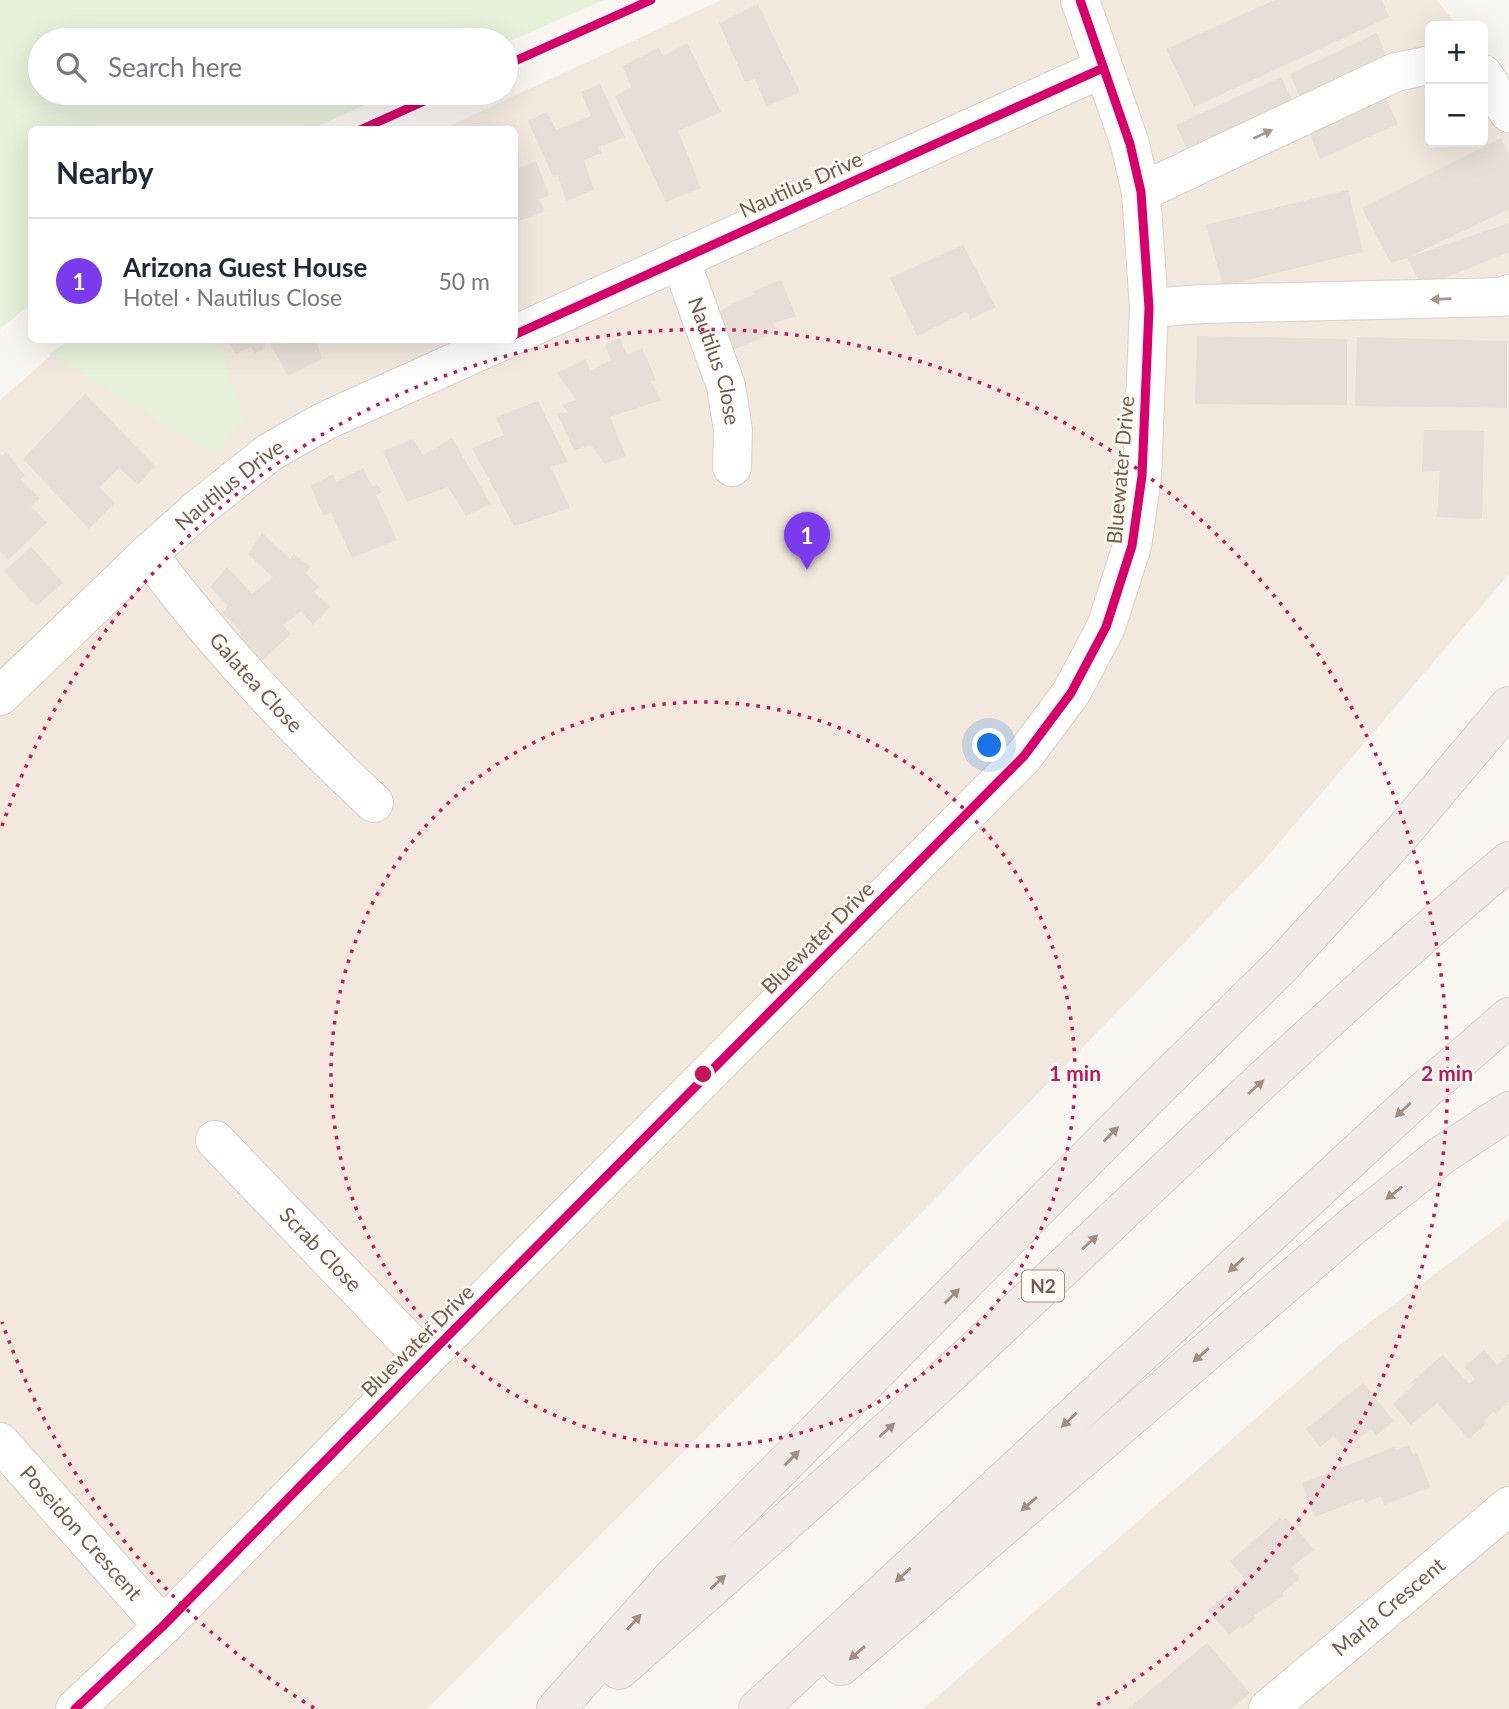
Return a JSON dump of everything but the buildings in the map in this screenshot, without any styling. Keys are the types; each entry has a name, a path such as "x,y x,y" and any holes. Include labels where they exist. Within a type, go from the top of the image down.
{"highway":[{"path":"556,1709 675,1575 1282,965 1401,834 1509,706"},
{"name":"N2","path":"576,1709 903,1417 1229,1112 1509,861"},
{"path":"758,1709 1423,1091 1509,1017"},
{"path":"792,1709 1334,1241 1442,1155 1509,1111"}],"street":[{"name":"Bluewater Drive","path":"75,1709 163,1626 1014,766 1052,720 1082,675 1106,627 1132,546 1142,476 1149,309 1141,192 1130,144 1080,0"},
{"path":"1141,192 1396,72 1425,66"},
{"name":"Nautilus Drive","path":"518,333 1103,68"},
{"path":"1488,82 1509,113"},
{"name":"Nautilus Close","path":"680,259 726,386 733,430 732,467"},
{"path":"1149,309 1202,304 1507,300"},
{"name":"Nautilus Drive","path":"0,696 148,554 236,478 288,442 325,421 497,343"},
{"name":"Galatea Close","path":"148,554 190,611 255,684 374,803"},
{"name":"Scrab Close","path":"215,1140 425,1359"},
{"name":"Poseidon Crescent","path":"0,1442 163,1626"},
{"name":"Marla Crescent","path":"1268,1709 1509,1506"}],"shaded area":[{"path":"721,0 1437,0 1453,21 1425,21 1425,147 1488,147 1488,68 1509,95 1509,574 1259,866 942,1192 427,1709 0,1709 0,400 66,343 518,343 518,126 449,126 495,105 518,105 518,94"},
{"path":"1509,1219 1509,1709 923,1709 1342,1343"}],"green space":[{"path":"0,0 604,0 518,38 518,28 28,28 28,105 365,105 319,126 28,126 28,306 0,329"},
{"path":"65,343 220,343 244,421 214,454 49,354"}],"cycle path":[{"path":"518,60 651,0"},
{"path":"75,1709 163,1626 1024,756 1071,693 1106,627 1132,546 1142,476 1149,308 1141,192 1130,144 1080,0"},
{"path":"518,333 1103,68"},
{"path":"369,126 415,105"}],"place":[{"name":"Arizona Guest House","path":"807,570"}]}
